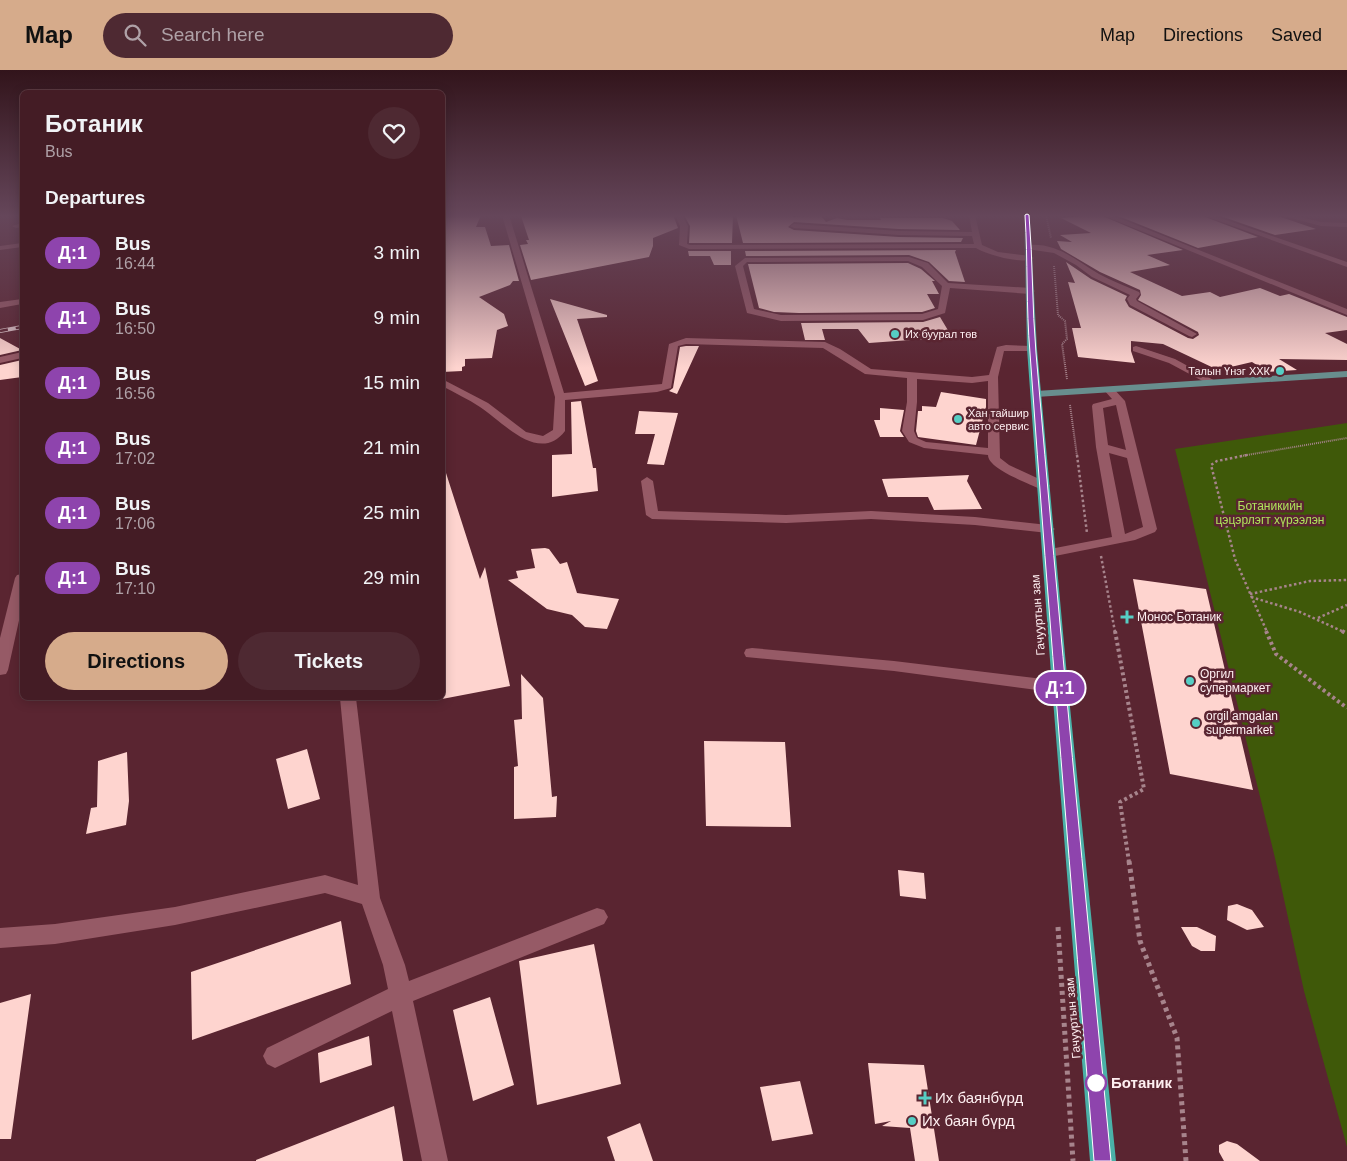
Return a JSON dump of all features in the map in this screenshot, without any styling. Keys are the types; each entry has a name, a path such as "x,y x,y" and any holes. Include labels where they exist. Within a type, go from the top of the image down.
{"highway":[{"name":"Гачууртын зам","path":"1030,266 1032,349 1060,687 1103,1161"}],"main road":[{"path":"1036,394 1347,374"}],"street":[{"path":"445,384 484,405 522,435 544,440 554,436 559,431 560,396 520,266"},
{"path":"739,266 750,311 780,318 923,317 942,311 946,285"},
{"path":"926,266 946,285 1031,291"},
{"path":"1083,266 1095,275 1121,285 1136,294 1131,299 1133,303 1192,334"},
{"path":"1232,266 1347,312"},
{"path":"0,305 20,302"},
{"path":"560,396 657,389 667,386 674,344 686,341 826,345 836,349 858,368 869,372 972,380 993,377"},
{"path":"1032,349 1000,349 993,377 993,452 994,459 1005,468 1044,486"},
{"path":"1136,349 1172,361 1214,383"},
{"path":"0,360 20,355"},
{"path":"912,376 912,402 908,431 913,440 924,445 993,452"},
{"path":"1050,553 1135,536 1150,529 1120,401 1109,390"},
{"path":"1119,539 1102,447 1097,406 1120,401"},
{"path":"1102,447 1134,456"},
{"path":"646,481 652,515 786,519 871,515 975,520 1048,529"},
{"path":"0,670 20,586"},
{"path":"752,653 894,666 1060,687"},
{"path":"348,700 370,898 394,965 435,1161"},
{"path":"0,938 55,934 175,916 325,884 370,898"},
{"path":"275,1056 400,995 597,917"}],"path":[{"path":"1347,438 1244,455 1218,461 1211,465 1235,559 1276,654 1347,708"},
{"path":"1089,546 1102,558 1144,789 1120,802 1140,941 1177,1038 1186,1161"},
{"path":"1250,595 1314,580 1332,578 1347,580"},
{"path":"1250,595 1317,618 1347,634"},
{"path":"1317,618 1347,606"}],"green space":[{"name":"Ботаникийн цэцэрлэгт хүрээлэн","path":"1347,423 1347,1147 1304,991 1275,858 1175,449"}],"building":[{"path":"445,266 515,266 519,281 513,281 510,285 479,297 504,314 508,326 497,330 492,358 465,359 465,366 462,367 462,371 445,372"},
{"path":"527,266 603,266 531,280"},
{"path":"748,266 914,266 935,281 932,281 939,294 927,294 935,308 922,312 799,313 774,312 759,308"},
{"path":"933,266 960,266 965,282 949,281"},
{"path":"1068,266 1072,266 1091,279 1127,296 1125,300 1129,307 1188,338 1193,339 1199,335 1198,332 1138,300 1141,295 1140,290 1090,266 1165,266 1130,272 1182,296 1210,292 1220,297 1260,288 1280,296 1289,294 1347,317 1347,330 1325,333 1347,344 1347,360 1279,359 1297,370 1268,372 1252,362 1218,370 1163,344 1131,341 1131,351 1135,363 1078,357 1072,328 1081,328 1068,282 1075,283"},
{"path":"550,299 607,315 607,317 577,319 598,381 585,386"},
{"path":"940,317 952,337 869,343 858,329 822,329 825,340 805,340 801,323 923,322"},
{"path":"0,338 20,349 20,350 0,355"},
{"path":"699,346 677,394 669,391 673,388 680,347"},
{"path":"20,360 20,377 0,380 0,365"},
{"name":"Хан тайшир авто сервис","path":"941,392 986,399 986,407 976,445 918,437 916,431 918,411 922,411 922,406 936,407"},
{"path":"581,401 593,468 596,468 598,491 552,497 552,455 572,454 571,402"},
{"path":"880,408 904,410 900,431 904,437 880,437 874,420 880,420"},
{"path":"639,411 678,413 664,465 647,464 655,434 635,434"},
{"path":"445,473 480,579 485,567 510,686 445,698"},
{"path":"969,475 967,481 982,509 934,510 928,497 888,497 882,479"},
{"path":"531,549 549,549 560,564 567,562 577,593 619,599 607,629 585,627 572,615 547,609 508,580 518,578 516,571 535,568"},
{"name":"Оргил супермаркет","path":"1133,579 1206,589 1253,790 1170,774"},
{"path":"521,674 543,698 552,797 557,796 556,817 514,819 514,767 518,766 514,720 522,719"},
{"path":"704,741 785,742 791,827 706,826"},
{"path":"307,749 320,799 288,809 276,759"},
{"path":"127,752 129,801 126,825 86,834 91,808 97,807 98,761"},
{"path":"898,870 924,873 926,899 900,896"},
{"path":"1237,904 1252,910 1264,927 1247,930 1227,920 1228,906"},
{"path":"341,921 351,984 192,1040 191,972"},
{"path":"1181,927 1197,927 1216,936 1215,951 1201,951 1192,946"},
{"path":"594,944 621,1084 537,1105 519,961"},
{"path":"31,994 11,1139 0,1139 0,1003"},
{"path":"490,997 514,1085 473,1101 453,1010"},
{"path":"369,1036 372,1065 320,1083 318,1053"},
{"path":"868,1063 924,1065 939,1161 915,1161 910,1128 882,1126 891,1121 875,1124"},
{"path":"800,1081 813,1134 772,1141 760,1087"},
{"path":"394,1106 403,1161 256,1161 256,1160"},
{"path":"640,1123 653,1161 615,1161 607,1137"},
{"path":"1227,1141 1237,1144 1260,1161 1224,1161 1219,1152 1219,1145"}],"railway":[{"path":"0,331 20,327"}],"bus line":[{"name":"Д:1","path":"1030,266 1032,349 1103,1161"}],"place":[{"name":"Их буурал төв","path":"895,334"},
{"name":"Талын Үнэг ХХК","path":"1280,371"},
{"name":"Хан тайшир авто сервис","path":"958,419"},
{"name":"Монос Ботаник","path":"1127,617"},
{"name":"Оргил супермаркет","path":"1190,681"},
{"name":"orgil amgalan supermarket","path":"1196,723"},
{"name":"Ботаник","path":"1096,1083"},
{"name":"Их баянбүрд","path":"925,1098"},
{"name":"Их баян бүрд","path":"912,1121"}]}
